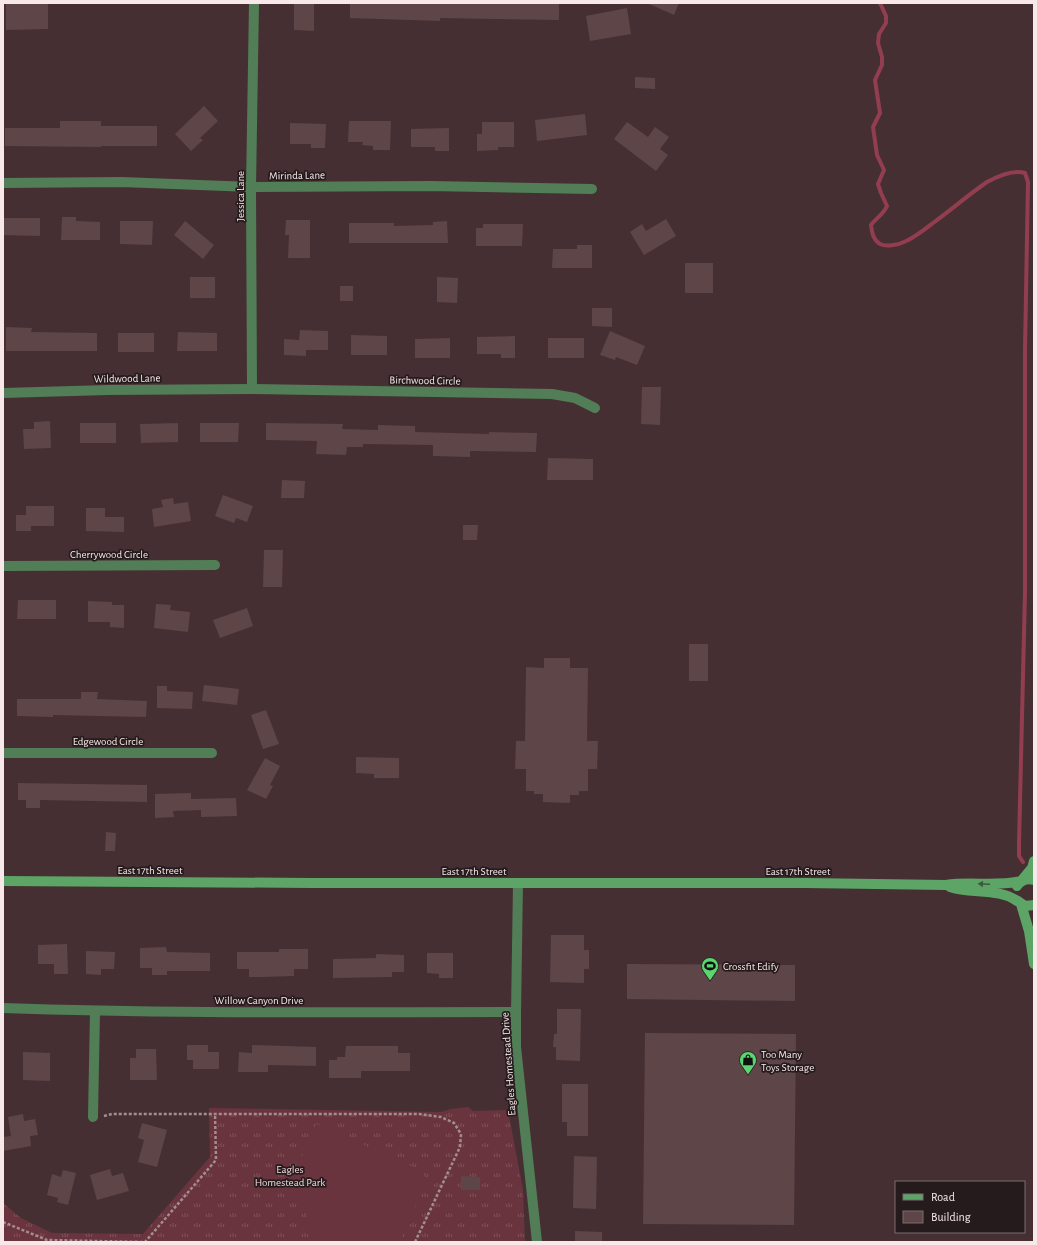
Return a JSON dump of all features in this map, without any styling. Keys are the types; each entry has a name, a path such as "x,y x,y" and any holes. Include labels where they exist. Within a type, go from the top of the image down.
{"main road":[{"path":"1034,861 1032,868 1016,887 1015,892 1029,931 1034,964"},
{"name":"East 17th Street","path":"3,881 806,883 946,885 960,883 1003,884 1026,879 1034,880"},
{"name":"East 17th Street","path":"946,885 956,889 1008,896 1025,906 1034,905"}],"street":[{"name":"Jessica Lane","path":"252,389 251,187 254,3"},
{"name":"Mirinda Lane","path":"3,183 122,182 251,187 430,186 592,189"},
{"name":"Wildwood Lane","path":"3,393 252,389"},
{"name":"Birchwood Circle","path":"252,389 552,394 575,398 595,408"},
{"name":"Cherrywood Circle","path":"3,566 215,565"},
{"name":"Edgewood Circle","path":"3,753 212,753"},
{"name":"Eagles Homestead Drive","path":"518,883 516,1047 536,1242"},
{"name":"Willow Canyon Drive","path":"3,1008 94,1011 516,1012"},
{"path":"93,1117 94,1011"}],"path":[{"path":"93,1117 112,1114 418,1114 441,1117 454,1124 461,1134 460,1147 415,1242"},
{"path":"3,1222 46,1240 145,1242 216,1160 215,1114"}],"green space":[{"name":"Eagles Homestead Park","path":"468,1107 473,1111 508,1110 523,1190 525,1242 3,1242 3,1203 21,1218 52,1233 143,1234 210,1157 209,1108 441,1112"},
{"path":"317,1124 422,1171 427,1181 399,1242 319,1242 313,1231 304,1206 300,1179 303,1153 308,1138"}],"building":[{"path":"48,3 48,29 6,30 6,4"},
{"path":"294,3 314,3 314,31 294,30"},
{"path":"350,3 559,3 559,20 440,18 440,21 350,18"},
{"path":"647,3 679,3 674,15"},
{"path":"627,8 631,34 590,41 586,16"},
{"path":"635,77 655,78 655,89 635,88"},
{"path":"204,106 218,121 200,138 203,140 191,151 175,134"},
{"path":"585,114 587,135 537,141 535,120"},
{"path":"60,121 101,121 101,126 157,126 157,146 5,146 5,128 60,128"},
{"path":"349,121 391,121 390,150 373,150 373,146 362,145 363,142 348,142"},
{"path":"482,122 514,122 514,147 498,147 498,150 477,151 477,134 482,134"},
{"path":"627,122 648,137 655,127 669,137 660,149 668,155 656,171 614,139"},
{"path":"290,123 326,124 325,148 311,148 311,144 290,144"},
{"path":"449,128 449,151 435,151 435,147 411,147 411,129"},
{"path":"62,217 76,217 76,221 100,222 100,240 61,240"},
{"path":"3,218 40,218 40,236 3,235"},
{"path":"666,219 676,236 644,255 630,232 642,224 646,231"},
{"path":"286,220 310,220 310,258 288,258 289,235 285,235"},
{"path":"120,221 153,221 152,245 120,244"},
{"path":"185,221 214,245 203,259 174,235"},
{"path":"447,221 448,243 349,243 349,223 394,223 394,226 433,225 433,222"},
{"path":"483,224 523,224 522,246 476,246 476,228 483,228"},
{"path":"577,245 592,245 592,268 552,268 553,249 577,249"},
{"path":"685,263 713,263 713,293 685,293"},
{"path":"190,277 215,277 215,298 190,298"},
{"path":"437,277 458,278 457,303 437,302"},
{"path":"340,286 353,286 353,301 340,301"},
{"path":"592,308 612,308 612,327 592,326"},
{"path":"6,327 32,328 31,332 97,333 97,351 6,351"},
{"path":"300,330 328,331 328,350 306,350 306,356 284,355 284,339 299,340"},
{"path":"610,331 645,346 637,365 616,357 615,360 600,355"},
{"path":"178,332 217,333 217,351 177,351"},
{"path":"118,333 154,333 154,352 118,352"},
{"path":"351,335 387,336 387,355 351,355"},
{"path":"515,336 515,358 501,358 501,354 477,354 477,337"},
{"path":"450,338 450,358 415,358 415,339"},
{"path":"548,338 584,338 584,358 548,358"},
{"path":"642,387 661,387 660,425 641,424"},
{"path":"50,421 51,448 24,449 23,429 34,429 34,422"},
{"path":"80,423 116,423 116,443 80,443"},
{"path":"178,423 178,442 141,443 140,424"},
{"path":"200,423 239,423 238,442 200,442"},
{"path":"266,423 343,424 342,429 378,430 378,425 415,426 415,432 489,434 489,432 537,433 536,452 470,451 470,457 433,456 433,445 363,444 363,447 347,447 346,455 316,454 317,441 266,440"},
{"path":"548,458 593,459 593,480 547,480"},
{"path":"282,480 305,481 304,498 281,498"},
{"path":"223,495 253,506 247,522 236,518 234,523 215,516"},
{"path":"173,498 174,504 188,502 191,521 154,527 152,509 163,507 161,500"},
{"path":"26,506 54,506 54,526 31,526 31,531 16,531 16,515 26,515"},
{"path":"86,508 105,508 105,517 124,517 124,532 86,531"},
{"path":"463,525 478,525 477,540 463,540"},
{"path":"264,550 283,550 282,587 263,587"},
{"path":"18,600 56,600 56,619 17,619"},
{"path":"88,601 112,602 112,605 124,605 124,628 110,627 110,622 88,622"},
{"path":"156,604 171,605 170,610 190,612 188,632 154,628"},
{"path":"247,608 253,626 220,638 213,620"},
{"path":"689,644 708,644 708,681 689,681"},
{"path":"544,658 570,658 570,668 588,668 587,741 598,741 597,769 588,769 588,791 579,791 579,795 570,795 570,803 543,802 543,794 534,794 534,791 526,791 526,769 515,769 516,741 525,741 526,667 544,668"},
{"path":"204,685 239,689 237,705 202,701"},
{"path":"157,686 167,686 167,691 193,692 192,709 157,708"},
{"path":"81,692 98,692 97,699 147,701 146,717 53,715 53,717 17,716 17,699 81,699"},
{"path":"266,710 279,744 263,749 251,715"},
{"path":"356,757 399,758 399,778 374,778 374,774 356,773"},
{"path":"265,758 280,766 270,785 273,786 266,799 247,790"},
{"path":"18,783 147,785 147,802 40,800 40,808 26,808 26,800 18,800"},
{"path":"191,793 191,799 236,798 237,816 201,817 201,810 173,811 174,817 155,818 155,794"},
{"path":"106,832 116,833 115,851 105,851"},
{"path":"551,935 584,935 584,950 589,950 589,969 584,969 584,983 550,982"},
{"path":"67,944 68,974 54,974 54,964 38,964 38,945"},
{"path":"166,947 167,952 210,953 210,971 167,971 167,975 152,975 152,968 140,968 140,948"},
{"path":"279,949 308,949 308,969 294,969 294,976 249,977 249,969 237,969 237,952 279,952"},
{"path":"86,951 115,952 114,969 101,969 101,975 86,974"},
{"path":"427,953 453,953 453,978 439,978 439,974 427,973"},
{"path":"376,954 404,955 404,972 392,972 392,977 333,978 333,959 376,958"},
{"path":"627,964 795,965 795,1001 627,999"},
{"path":"557,1009 581,1009 580,1061 556,1060 556,1047 553,1047 554,1034 557,1034"},
{"path":"645,1033 796,1034 794,1225 643,1224"},
{"path":"187,1045 208,1045 208,1052 219,1052 219,1069 193,1069 193,1060 187,1060"},
{"path":"252,1045 316,1047 316,1066 268,1065 268,1072 238,1072 239,1052 252,1053"},
{"path":"346,1046 398,1046 398,1053 410,1053 410,1071 361,1071 361,1078 329,1078 329,1060 337,1060 337,1057 345,1057"},
{"path":"136,1049 156,1049 157,1080 130,1080 130,1058 136,1058"},
{"path":"23,1052 50,1053 50,1081 23,1080"},
{"path":"562,1084 588,1084 588,1136 567,1136 567,1122 562,1122"},
{"path":"23,1114 24,1121 35,1119 38,1135 30,1136 31,1146 3,1151 3,1137 11,1136 8,1117"},
{"path":"142,1123 167,1130 157,1167 138,1162 144,1140 138,1138"},
{"path":"574,1156 597,1157 596,1209 573,1208"},
{"path":"110,1169 112,1176 123,1173 129,1191 97,1200 90,1175"},
{"path":"63,1170 76,1173 68,1205 57,1202 58,1198 47,1195 52,1174 61,1177"},
{"path":"461,1176 480,1177 480,1190 461,1190"},
{"path":"575,1231 602,1232 602,1242 575,1242"}],"waterway":[{"path":"880,3 886,16 886,23 879,34 878,43 882,57 882,65 875,80 880,113 873,127 877,155 884,170 878,184 887,206 884,212 871,225 874,238 883,245 899,244 908,240 923,231 987,182 1001,175 1016,172 1025,173 1028,182 1025,349 1025,592 1019,843 1019,856 1023,862"}],"place":[{"name":"Crossfit Edify","path":"710,981"},
{"name":"Too Many Toys Storage","path":"748,1075"}]}
